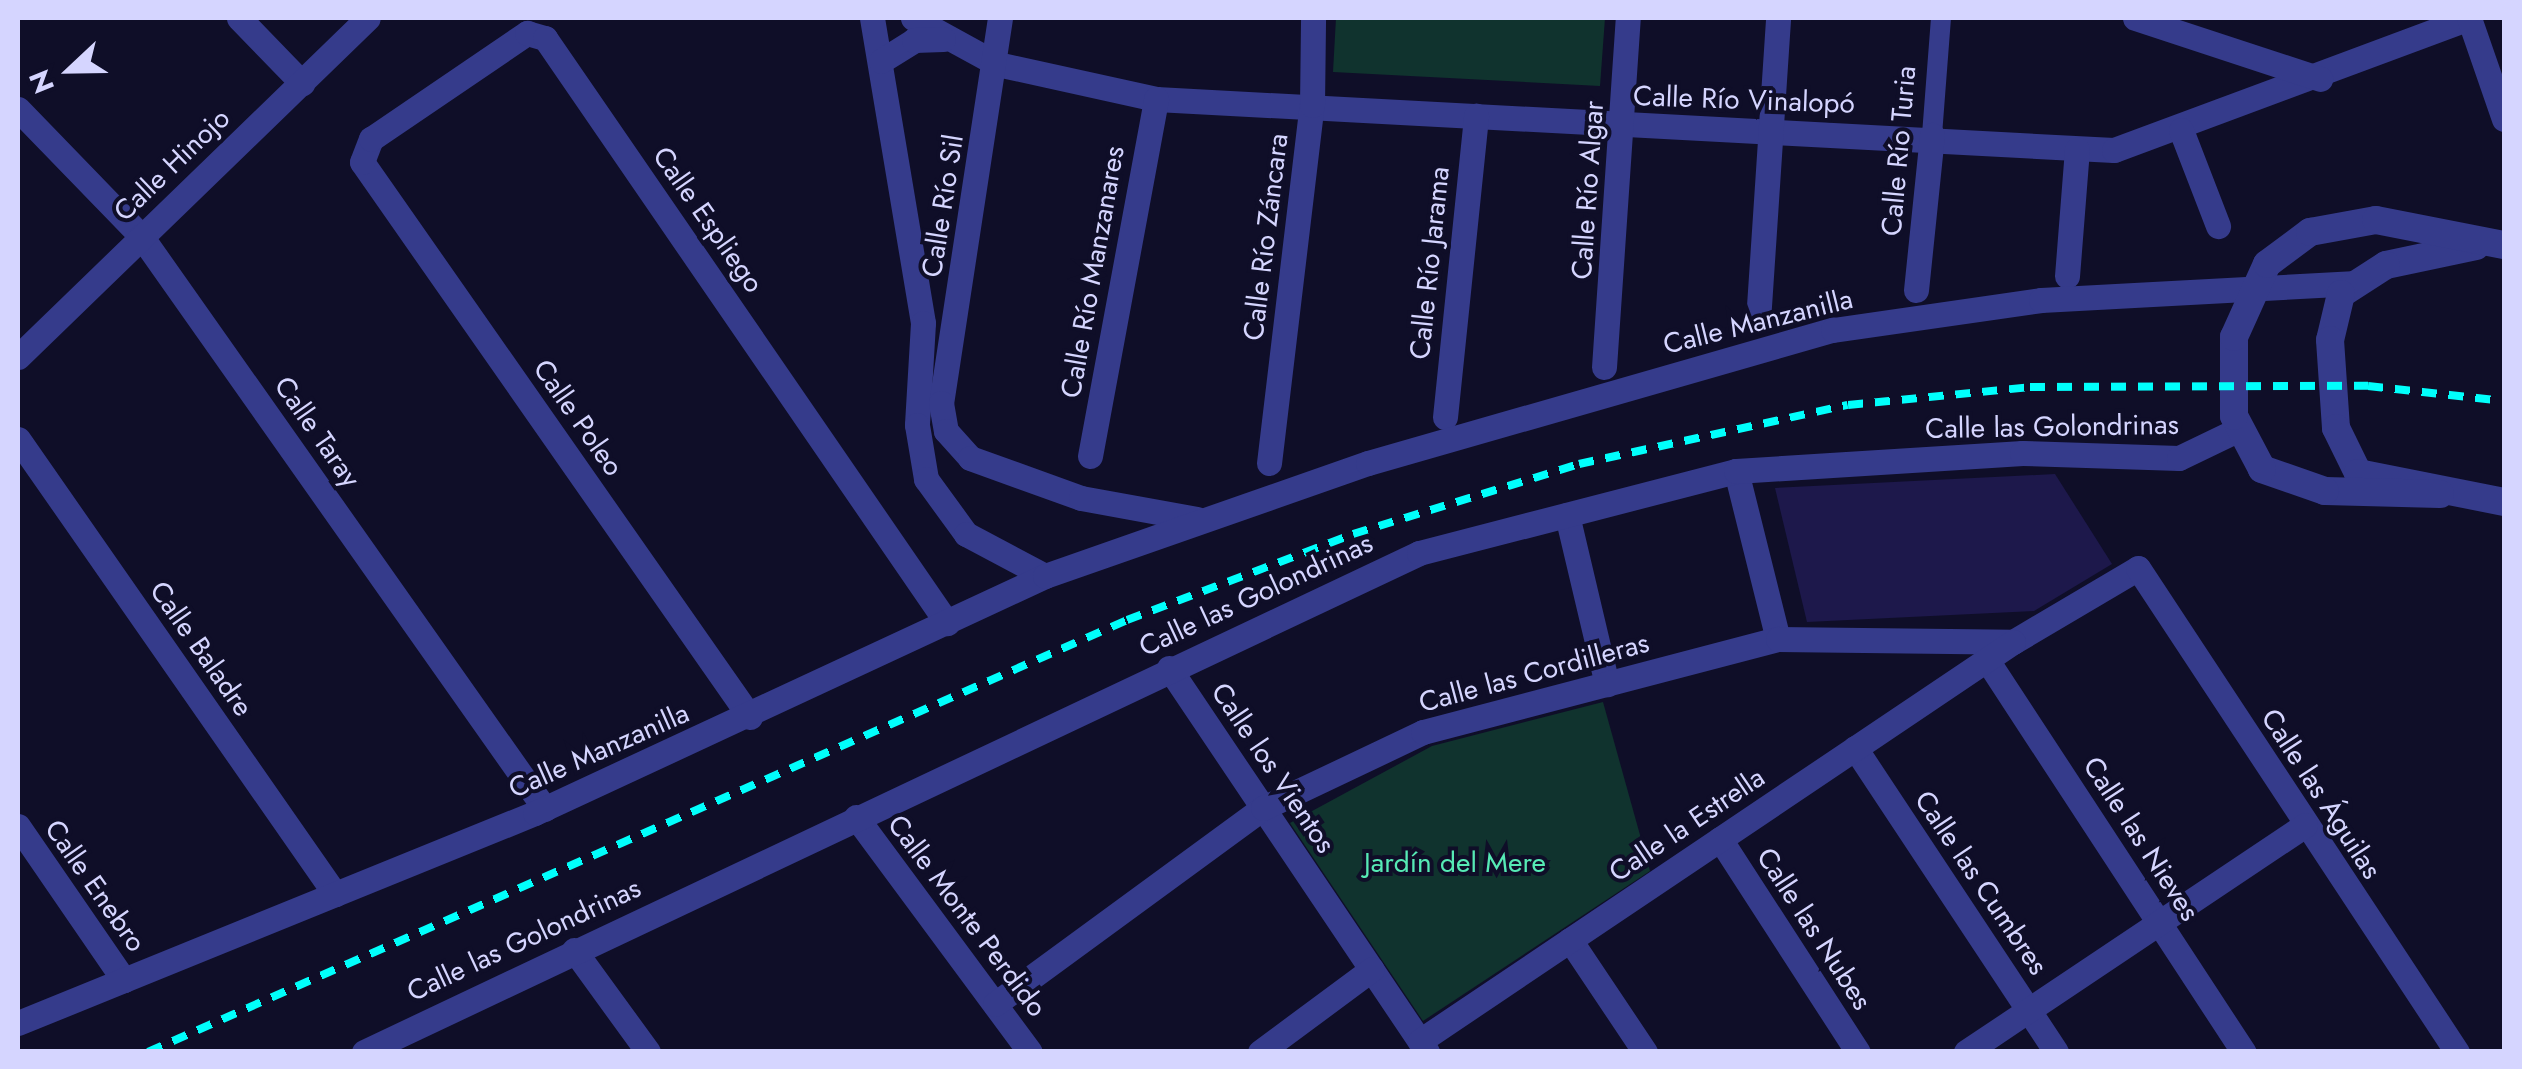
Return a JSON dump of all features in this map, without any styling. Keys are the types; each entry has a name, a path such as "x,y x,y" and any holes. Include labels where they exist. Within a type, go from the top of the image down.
{"street":[{"path":"239,18 302,82"},
{"name":"Calle Hinojo","path":"18,357 368,18"},
{"path":"872,18 922,323 917,425 926,479 966,534 1045,576"},
{"name":"Calle Río Vinalopó","path":"913,18 943,39 997,64 1156,98 1312,104 1771,136 1932,136 2114,150 2320,79 2468,18"},
{"name":"Calle Río Sil","path":"942,403 997,64 1000,18"},
{"name":"Calle Río Záncara","path":"1269,463 1312,104 1313,18"},
{"name":"Calle Río Algar","path":"1604,367 1624,126 1628,18"},
{"path":"1758,320 1778,18"},
{"name":"Calle Río Turia","path":"1916,290 1941,18"},
{"path":"2135,18 2193,26 2320,79"},
{"path":"2468,18 2504,120"},
{"name":"Calle Espliego","path":"362,152 536,30 947,623"},
{"path":"881,62 914,40 943,39"},
{"name":"Calle Río Manzanares","path":"1090,456 1156,98"},
{"name":"Calle Taray","path":"18,109 141,236 545,808"},
{"name":"Calle Río Jarama","path":"1445,416 1476,116"},
{"path":"2181,130 2218,226"},
{"path":"2067,276 2077,149"},
{"name":"Calle Poleo","path":"362,152 369,173 750,718"},
{"path":"2504,245 2404,223 2342,222 2286,246 2252,285 2234,336 2237,430 2278,479 2325,491 2440,494 2504,502"},
{"path":"2440,494 2358,473 2340,448 2330,340 2335,307 2352,283 2436,250 2504,245"},
{"name":"Calle Manzanilla","path":"18,1023 545,808 750,718 1045,576 1197,519 1581,397 1832,330 2040,300 2252,285 2352,283"},
{"name":"Calle Manzanilla","path":"942,403 946,431 970,458 1081,498 1197,519"},
{"name":"Calle las Golondrinas","path":"364,1052 1384,567 1736,471 2022,453 2180,458 2237,430"},
{"name":"Calle Baladre","path":"18,439 335,894"},
{"path":"1736,471 1778,639"},
{"path":"1567,514 1607,684"},
{"name":"Calle las Águilas","path":"2013,642 2138,568 2457,1052"},
{"name":"Calle las Cordilleras","path":"995,1004 1263,808 1422,732 1778,639 2013,642"},
{"path":"1987,660 2013,642"},
{"name":"Calle la Estrella","path":"1424,1046 1570,940 1987,660"},
{"name":"Calle las Nieves","path":"1987,660 2244,1052"},
{"name":"Calle los Vientos","path":"1169,668 1424,1046"},
{"name":"Calle las Cumbres","path":"1855,748 2056,1052"},
{"name":"Calle Monte Perdido","path":"856,817 1030,1052"},
{"name":"Calle Enebro","path":"18,826 124,980"},
{"path":"1966,1052 2305,826"},
{"name":"Calle las Nubes","path":"1720,839 1858,1052"},
{"path":"1570,940 1645,1052"},
{"path":"574,950 648,1052"},
{"path":"1260,1052 1372,968"}],"green space":[{"path":"1336,18 1605,18 1600,86 1333,72"},
{"name":"Jardín del Mere","path":"1603,702 1650,871 1423,1021 1290,823 1432,746"}],"building":[{"path":"2055,474 2112,564 2034,611 1807,622 1775,488"}],"railway":[{"path":"148,1052 1127,620 1353,534 1579,464 1848,405 2030,387 2368,386 2504,401"}]}
